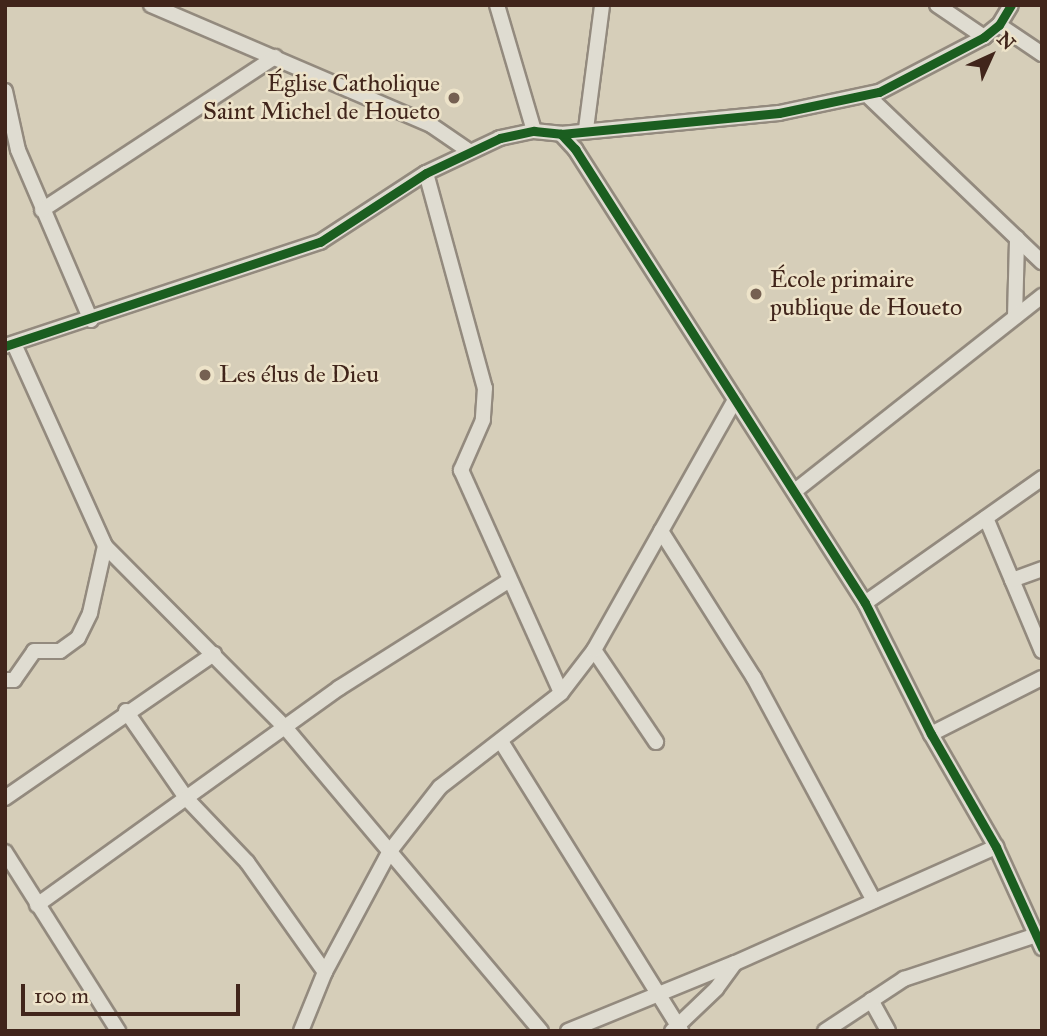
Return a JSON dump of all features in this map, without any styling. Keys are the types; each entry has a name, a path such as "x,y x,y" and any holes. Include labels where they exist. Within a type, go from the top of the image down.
{"street":[{"path":"497,5 534,131"},
{"path":"586,129 602,5"},
{"path":"937,5 984,37"},
{"path":"541,1031 284,726 105,546 10,345 320,242 426,173 469,151 534,131 561,134 586,129 779,113 867,95 984,37 999,25 1011,5"},
{"path":"163,7 431,124 469,151"},
{"path":"999,25 1041,53"},
{"path":"43,210 275,57"},
{"path":"5,91 18,150 91,320"},
{"path":"867,95 1042,262"},
{"path":"561,134 575,149 865,603 931,734 996,847 1038,934 1042,948"},
{"path":"426,173 485,388 483,420 461,470 508,580 561,693"},
{"path":"1015,317 1017,238"},
{"path":"795,491 1042,296"},
{"path":"301,1031 325,972 390,851 440,787 502,743 561,693 594,650 735,400"},
{"path":"865,603 1042,478"},
{"path":"986,519 1042,651"},
{"path":"661,531 754,678 874,901"},
{"path":"5,680 14,680 34,651 60,651 78,638 90,613 105,546"},
{"path":"1012,580 1042,569"},
{"path":"37,905 187,799 284,726 508,580"},
{"path":"594,650 656,743"},
{"path":"5,798 126,710 214,654"},
{"path":"931,734 1042,678"},
{"path":"126,710 187,799 247,862 325,972"},
{"path":"502,743 676,1029 716,989 735,963"},
{"path":"568,1031 735,963 996,847"},
{"path":"5,852 118,1031"},
{"path":"825,1031 904,979 1038,934"},
{"path":"871,1000 888,1031"}],"cycle path":[{"path":"5,346 320,242 426,173 500,138 534,131 561,134 779,113 879,92 984,37 999,25 1011,5"},
{"path":"561,134 575,149 865,603 931,734 996,847 1042,948"}],"place":[{"name":"Église Catholique Saint Michel de Houeto","path":"454,98"},
{"name":"École primaire publique de Houeto","path":"756,294"},
{"name":"Les élus de Dieu","path":"205,375"}]}
